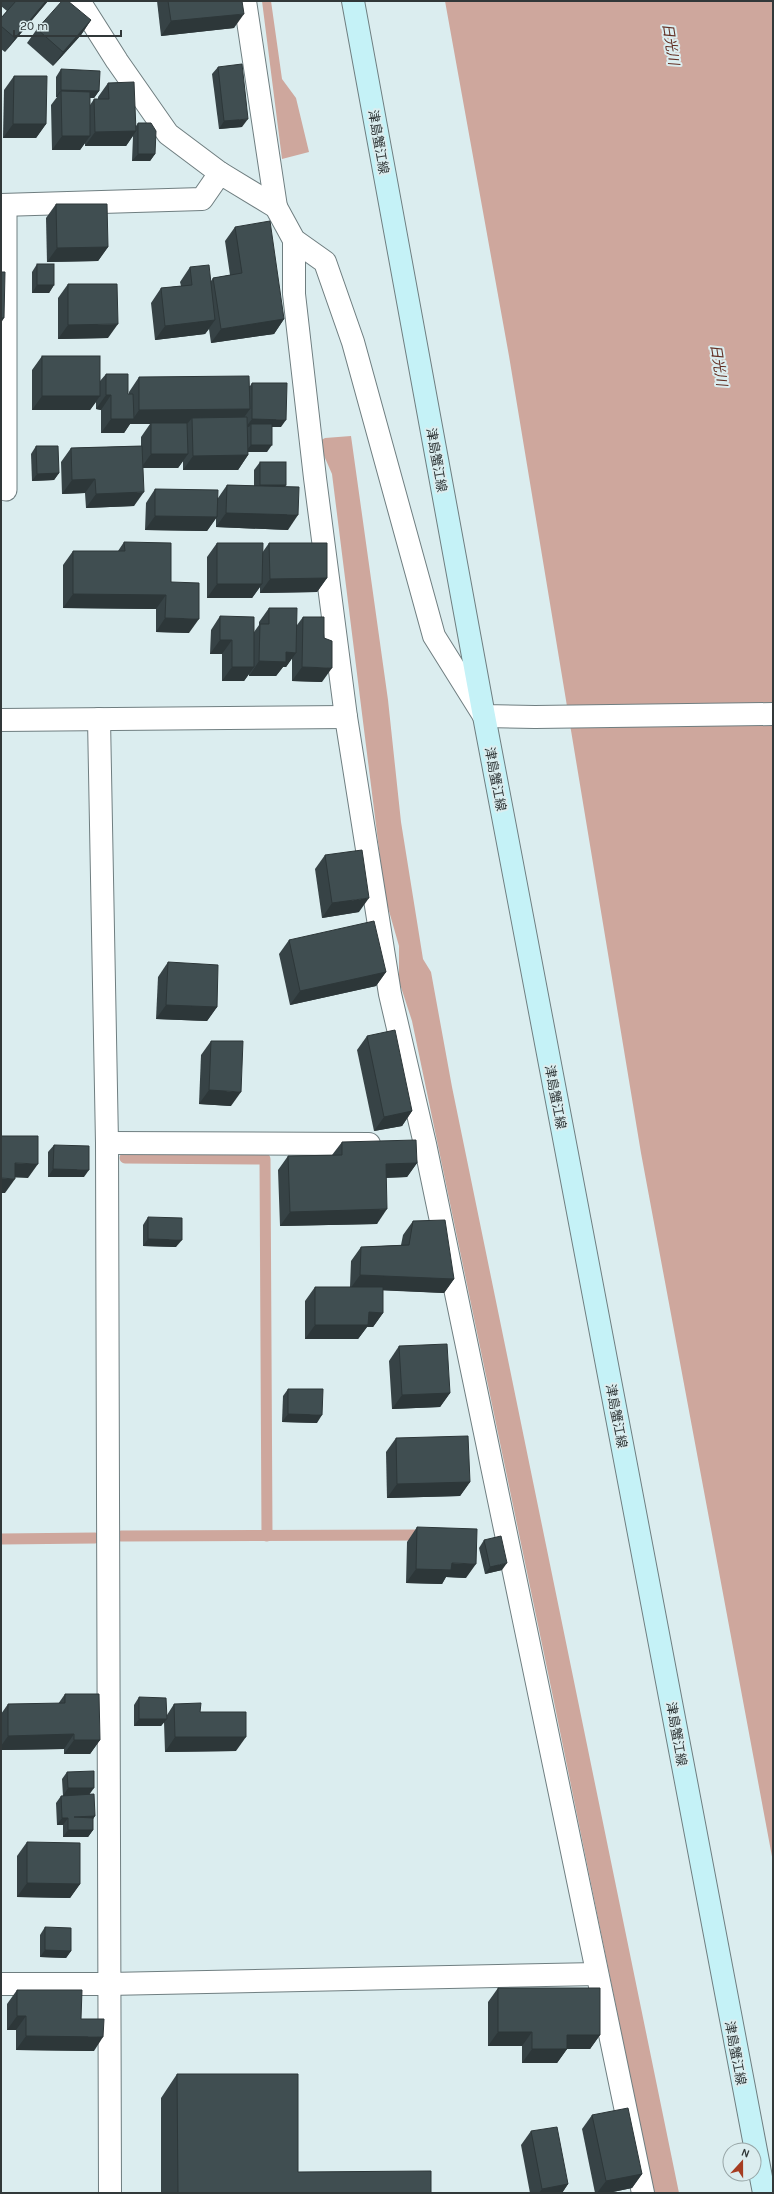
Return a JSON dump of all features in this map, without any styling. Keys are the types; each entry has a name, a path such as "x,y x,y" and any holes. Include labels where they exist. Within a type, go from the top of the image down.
{"main road":[{"name":"津島蟹江線","path":"353,1 484,716 764,2193"}],"street":[{"path":"79,1 117,61 168,134 220,173 276,207"},
{"path":"245,1 276,207 294,240 325,262 353,342 434,636 484,716 535,717 773,714"},
{"path":"3,205 202,200 220,173"},
{"path":"294,240 294,294 315,478 346,717 390,994 425,1144 643,2193"},
{"path":"1,720 346,717"},
{"path":"99,719 107,1143 108,1984 110,2193"},
{"path":"107,1143 425,1144"},
{"path":"1,1984 108,1984 597,1974"}],"lane":[{"path":"3,205 6,490"}],"water":[{"path":"262,1 271,1 282,79 296,98 309,152 282,159"},
{"name":"日光川","path":"445,1 773,1 773,1862 641,1153 509,356"},
{"path":"351,436 388,700 401,822 423,959 431,972 452,1087 679,2193 654,2193 553,1697 412,1021 399,981 399,946 385,897 332,474 318,442 325,438"}],"building":[{"path":"16,1 46,1 15,38 1,26 1,18"},
{"path":"62,1 68,1 91,20 63,52 37,29"},
{"path":"168,1 242,1 244,14 171,21"},
{"path":"242,64 248,119 224,121 218,67"},
{"path":"61,69 100,71 99,91 61,90"},
{"path":"14,76 47,76 46,124 13,124"},
{"path":"134,82 136,131 95,132 94,99 109,99 108,83"},
{"path":"61,91 90,92 90,136 62,136"},
{"path":"138,123 151,123 156,131 155,154 138,154"},
{"path":"56,204 107,204 108,247 57,248"},
{"path":"270,221 284,319 221,329 213,278 242,273 235,227"},
{"path":"37,264 54,264 54,285 37,285"},
{"path":"209,265 215,320 165,326 161,288 192,285 190,267"},
{"path":"1,272 5,272 4,318 1,318"},
{"path":"68,284 117,284 118,324 68,325"},
{"path":"42,356 100,356 100,396 42,396"},
{"path":"106,374 128,374 128,394 133,394 134,419 111,419 111,395 106,395"},
{"path":"249,376 250,409 139,410 139,377"},
{"path":"252,383 287,383 286,420 252,419"},
{"path":"247,417 248,455 193,456 192,418"},
{"path":"151,423 187,423 188,454 151,454"},
{"path":"251,424 272,424 272,445 251,445"},
{"path":"36,446 58,446 59,473 37,474"},
{"path":"142,446 144,492 96,494 95,479 72,480 71,448"},
{"path":"260,462 286,462 286,485 260,485"},
{"path":"227,485 299,487 298,515 226,513"},
{"path":"155,489 218,490 217,517 155,516"},
{"path":"124,542 171,543 171,582 199,583 199,619 165,618 166,595 73,594 73,551 125,551"},
{"path":"217,543 263,543 262,584 217,584"},
{"path":"269,543 327,543 327,578 270,579"},
{"path":"269,608 297,608 296,653 286,652 286,662 259,661 260,624 269,624"},
{"path":"220,616 254,617 254,667 232,667 232,640 220,640"},
{"path":"303,617 324,617 324,638 332,641 332,668 302,667"},
{"path":"362,850 369,898 332,903 325,855"},
{"path":"374,921 386,972 300,991 289,940"},
{"path":"168,962 218,965 217,1007 166,1005"},
{"path":"395,1030 412,1111 384,1117 367,1036"},
{"path":"211,1041 243,1041 241,1092 209,1090"},
{"path":"1,1136 38,1136 38,1164 15,1163 15,1179 1,1178"},
{"path":"416,1140 417,1163 386,1164 387,1209 290,1212 288,1156 342,1155 342,1142"},
{"path":"54,1145 89,1146 89,1170 53,1169"},
{"path":"148,1217 182,1218 182,1240 148,1239"},
{"path":"445,1220 454,1279 360,1275 361,1247 409,1245 413,1221"},
{"path":"315,1287 383,1287 383,1313 369,1312 368,1325 315,1325"},
{"path":"447,1344 450,1393 402,1395 399,1346"},
{"path":"288,1389 323,1389 322,1415 288,1414"},
{"path":"468,1436 470,1482 397,1484 396,1438"},
{"path":"417,1527 477,1529 476,1564 452,1563 451,1570 416,1569"},
{"path":"501,1536 507,1563 490,1567 484,1540"},
{"path":"65,1694 99,1694 100,1740 74,1740 74,1734 8,1736 8,1704 65,1703"},
{"path":"139,1697 166,1698 167,1719 139,1719"},
{"path":"201,1703 200,1712 246,1712 246,1737 175,1737 174,1704"},
{"path":"94,1771 94,1788 68,1788 67,1772"},
{"path":"94,1794 95,1816 74,1817 93,1818 93,1830 68,1830 68,1818 62,1818 61,1796"},
{"path":"27,1842 80,1843 80,1884 27,1883"},
{"path":"45,1927 71,1928 71,1951 45,1950"},
{"path":"498,1988 600,1988 600,2035 567,2035 567,2049 532,2049 532,2032 498,2032"},
{"path":"17,1990 82,1990 81,2019 104,2019 103,2037 26,2036 26,2016 17,2016"},
{"path":"177,2074 298,2074 298,2172 431,2171 431,2193 178,2193"},
{"path":"628,2108 642,2174 606,2181 592,2115"},
{"path":"557,2127 568,2184 542,2189 531,2131"}],"waterway":[{"path":"125,1158 265,1159 267,1536"},
{"path":"121,1536 426,1535"},
{"path":"1,1539 95,1538"}]}
